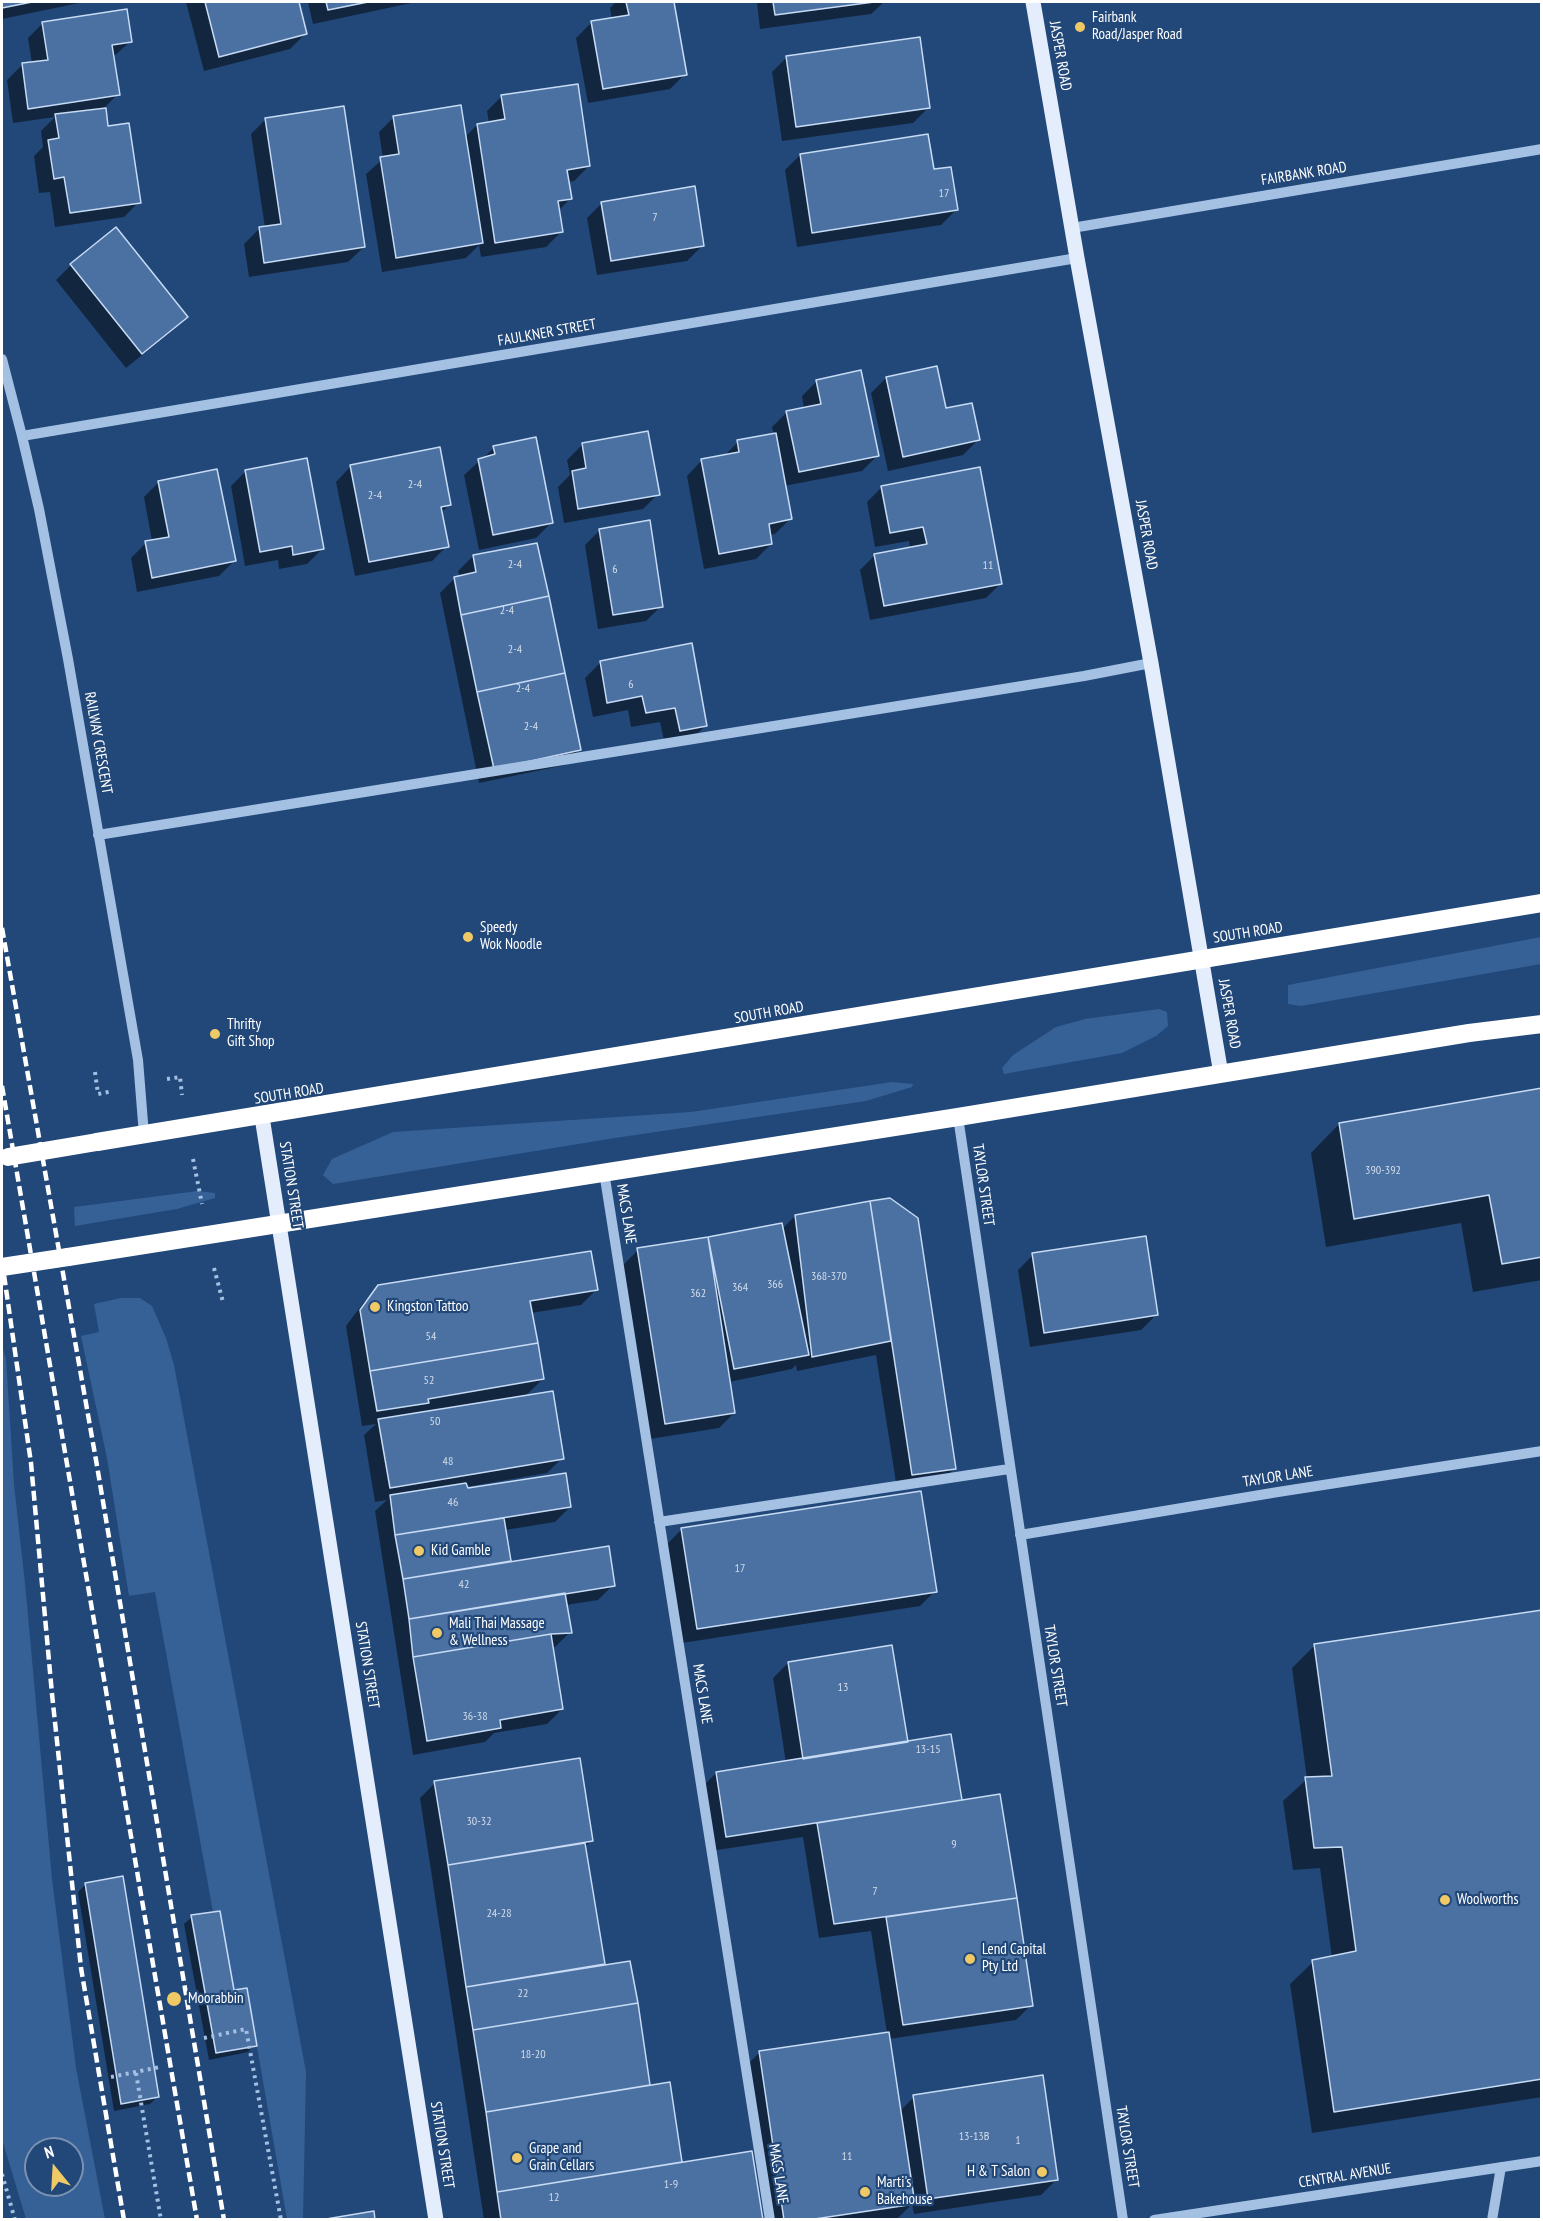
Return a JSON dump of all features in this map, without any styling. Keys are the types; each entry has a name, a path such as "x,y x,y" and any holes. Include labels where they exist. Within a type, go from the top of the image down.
{"highway":[{"name":"SOUTH ROAD","path":"2,1158 262,1117 1542,903"},
{"path":"2,1267 958,1117 1458,1035 1542,1024"}],"main road":[{"name":"JASPER ROAD","path":"1033,2 1151,663 1221,1074"},
{"name":"STATION STREET","path":"262,1117 436,2220"}],"street":[{"name":"FAIRBANK ROAD","path":"1072,228 1542,149"},
{"name":"FAULKNER STREET","path":"22,436 1077,258"},
{"name":"RAILWAY CRESCENT","path":"2,359 22,436 68,659 138,1060 144,1135"},
{"path":"98,835 142,826 1072,678 1151,663"},
{"name":"TAYLOR STREET","path":"958,1117 1123,2220"},
{"name":"MACS LANE","path":"604,1172 770,2220"},
{"name":"TAYLOR LANE","path":"1020,1535 1278,1492 1542,1452"},
{"path":"659,1522 1009,1469"},
{"name":"CENTRAL AVENUE","path":"1154,2220 1542,2161"},
{"path":"1492,2220 1501,2168"}],"path":[{"path":"204,2037 246,2029 281,2220"},
{"path":"111,2077 160,2067"},
{"path":"136,2073 161,2220"},
{"path":"2,2174 15,2220"}],"shaded area":[{"path":"1541,937 1541,964 1301,1006 1288,1004 1288,985"},
{"path":"1159,1009 1167,1012 1168,1026 1156,1036 1122,1053 1004,1074 1002,1068 1013,1055 1056,1027 1085,1019"},
{"path":"892,1082 913,1084 912,1087 866,1101 615,1138 333,1184 323,1175 332,1159 393,1132 691,1112"},
{"path":"198,1191 215,1193 215,1198 177,1209 75,1226 74,1207"},
{"path":"121,1298 140,1298 152,1306 166,1338 174,1365 306,2072 303,2219 287,2219 247,1989 234,1990 220,1911 213,1912 155,1592 129,1596 107,1458 81,1336 99,1332 94,1304"},
{"path":"3,1349 6,1359 14,1485 52,1879 76,2068 105,2219 26,2219 2,2139"}],"building":[{"path":"2,2 32,2 2,8"},
{"path":"205,2 299,2 307,34 219,57"},
{"path":"326,2 368,2 328,10"},
{"path":"626,2 674,2 687,75 603,89 591,21 629,15"},
{"path":"773,2 874,2 775,15"},
{"path":"127,9 132,42 112,45 120,95 28,109 22,63 48,60 42,22"},
{"path":"920,37 930,108 796,127 786,56"},
{"path":"578,84 590,166 567,170 572,199 558,201 563,232 495,243 477,124 505,119 501,95"},
{"path":"461,105 483,243 396,258 380,157 399,154 393,116"},
{"path":"344,106 365,247 264,263 259,227 281,224 265,118"},
{"path":"106,108 108,126 129,123 141,203 70,213 64,177 54,179 48,140 59,138 55,114"},
{"path":"928,134 934,169 951,167 958,210 812,233 800,154"},
{"path":"695,186 704,246 611,261 601,202"},
{"path":"116,227 188,317 142,354 70,264"},
{"path":"937,366 946,408 972,403 980,440 903,457 886,377"},
{"path":"861,370 879,456 799,472 786,411 821,404 816,380"},
{"path":"648,431 660,495 578,509 572,471 586,468 582,443"},
{"path":"776,433 792,519 769,524 772,544 719,554 701,459 739,452 737,440"},
{"path":"536,437 553,523 493,535 478,459 495,454 493,446"},
{"path":"440,447 451,505 441,507 449,547 369,562 350,465"},
{"path":"307,458 324,549 293,555 292,546 260,552 245,470"},
{"path":"980,467 1002,584 884,606 874,554 927,544 923,527 890,533 881,486"},
{"path":"217,469 236,561 152,578 145,541 169,537 158,481"},
{"path":"650,520 663,607 613,615 599,529"},
{"path":"537,543 549,596 461,615 454,577 476,572 473,555"},
{"path":"549,596 565,673 477,692 461,615"},
{"path":"692,643 707,726 680,731 675,708 646,713 642,696 607,703 600,661"},
{"path":"565,673 581,750 494,769 477,692"},
{"path":"1542,1088 1542,1257 1502,1264 1489,1195 1354,1219 1339,1123"},
{"path":"890,1198 918,1218 956,1469 912,1475 870,1201"},
{"path":"870,1201 891,1341 812,1357 795,1215"},
{"path":"782,1223 809,1355 734,1369 708,1237"},
{"path":"1146,1236 1158,1315 1044,1333 1032,1253"},
{"path":"708,1237 735,1413 665,1424 637,1248"},
{"path":"591,1251 598,1290 530,1301 538,1343 370,1371 360,1310 378,1285"},
{"path":"538,1343 544,1379 428,1399 429,1403 377,1411 370,1371"},
{"path":"553,1391 564,1459 390,1488 378,1419"},
{"path":"566,1473 571,1507 395,1535 390,1495 466,1483 468,1488"},
{"path":"921,1491 937,1592 697,1629 681,1528"},
{"path":"504,1518 511,1561 403,1579 395,1535"},
{"path":"609,1546 615,1586 409,1619 403,1579"},
{"path":"565,1593 572,1633 551,1634 413,1657 409,1619"},
{"name":"Woolworths","path":"1542,1610 1542,2079 1334,2112 1312,1960 1356,1951 1342,1847 1314,1848 1305,1777 1332,1776 1314,1644"},
{"path":"551,1634 563,1709 500,1720 501,1728 427,1741 413,1657"},
{"path":"892,1645 908,1742 803,1759 788,1662"},
{"path":"951,1734 962,1800 726,1837 716,1772"},
{"path":"580,1758 593,1841 448,1865 434,1781"},
{"path":"1000,1794 1017,1898 834,1924 817,1823"},
{"path":"585,1843 605,1964 466,1987 448,1865"},
{"path":"123,1876 159,2097 121,2104 85,1883"},
{"path":"1017,1898 1033,2006 903,2025 886,1917"},
{"path":"220,1911 234,1990 247,1988 257,2046 216,2053 191,1915"},
{"path":"630,1961 638,2003 473,2030 466,1987"},
{"path":"638,2003 650,2085 486,2112 473,2030"},
{"path":"889,2032 915,2204 808,2220 784,2220 759,2051"},
{"path":"1043,2075 1058,2180 928,2199 913,2095"},
{"path":"670,2082 682,2162 497,2192 486,2112"},
{"path":"752,2151 763,2220 501,2220 497,2192"},
{"path":"374,2211 375,2220 320,2220"}],"railway":[{"path":"2,928 96,1460 224,2220"},
{"path":"2,1086 197,2220"},
{"path":"2,1261 31,1463 52,1694 81,1968 124,2220"}],"place":[{"name":"Fairbank Road/Jasper Road","path":"1080,27"},
{"name":"Speedy Wok Noodle","path":"468,937"},
{"name":"Thrifty Gift Shop","path":"215,1034"},
{"name":"Kingston Tattoo","path":"375,1307"},
{"name":"Kid Gamble","path":"419,1551"},
{"name":"Mali Thai Massage & Wellness","path":"437,1633"},
{"name":"Woolworths","path":"1445,1900"},
{"name":"Lend Capital Pty Ltd","path":"970,1959"},
{"name":"Moorabbin","path":"174,1999"},
{"name":"Grape and Grain Cellars","path":"517,2158"},
{"name":"H & T Salon","path":"1042,2172"},
{"name":"Marti's Bakehouse","path":"865,2192"}]}
